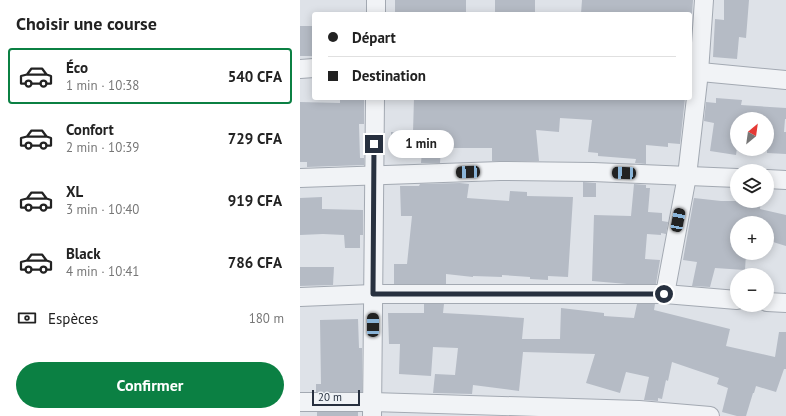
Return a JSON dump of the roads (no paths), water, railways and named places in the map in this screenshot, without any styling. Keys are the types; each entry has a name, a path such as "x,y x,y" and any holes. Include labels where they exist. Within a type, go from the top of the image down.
{"street":[{"path":"376,0 376,12"},
{"path":"664,294 687,176 694,72 704,0"},
{"path":"300,69 312,68"},
{"path":"694,72 786,80"},
{"path":"372,409 375,100"},
{"path":"300,178 500,170 730,178"},
{"path":"774,179 786,180"},
{"path":"300,297 373,294 664,294 730,299"},
{"path":"774,302 786,303"},
{"path":"300,402 372,409 639,410 710,416"}]}
